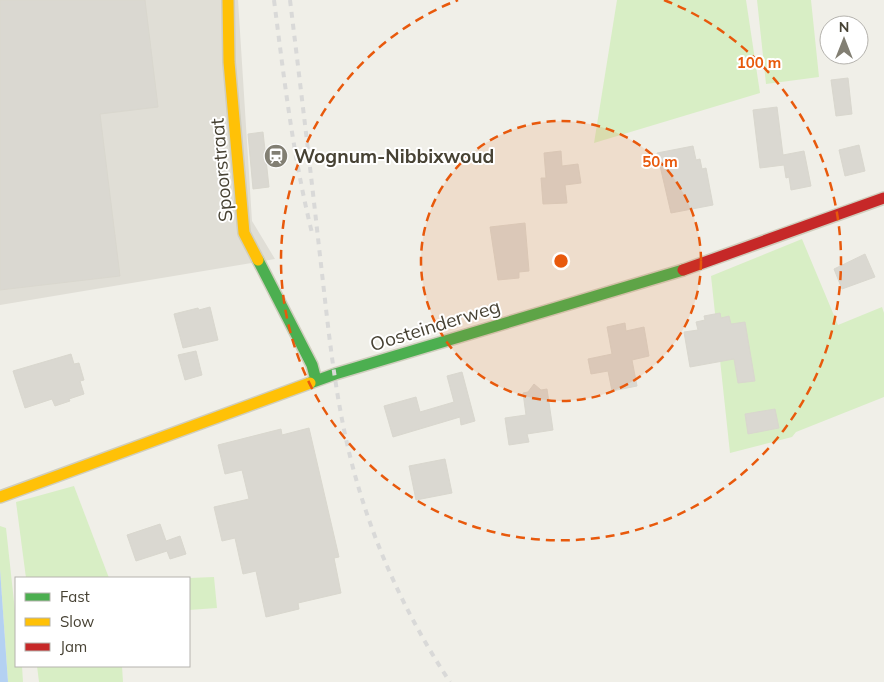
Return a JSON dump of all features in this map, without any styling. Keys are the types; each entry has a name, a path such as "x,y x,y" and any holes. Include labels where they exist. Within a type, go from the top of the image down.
{"street":[{"name":"Spoorstraat","path":"228,0 229,62 244,232 312,365 316,380"},
{"name":"Oosteinderweg","path":"0,497 316,380 396,354 700,265 884,198"}],"shaded area":[{"path":"0,0 238,0 252,221 275,259 0,305"}],"green space":[{"path":"617,0 746,0 760,93 594,143"},
{"path":"757,0 811,0 819,77 766,84"},
{"path":"802,239 838,325 882,307 884,313 884,397 796,432 792,437 730,453 711,276"},
{"path":"74,486 109,577 26,577 16,502"},
{"path":"0,526 6,528 15,611 15,667 22,667 23,682 8,682 0,569"},
{"path":"214,577 217,608 190,610 190,578"},
{"path":"37,667 122,667 123,682 39,682"}],"water":[{"path":"0,569 8,682 0,682"}],"building":[{"path":"0,0 145,0 158,107 100,114 120,276 0,290"},
{"path":"848,78 852,114 836,116 831,80"},
{"path":"777,107 783,155 804,151 811,186 791,190 789,177 786,178 784,165 760,168 753,110"},
{"path":"263,132 269,187 253,189 248,134"},
{"path":"859,145 865,171 845,176 839,150"},
{"path":"693,146 696,160 700,159 702,169 706,168 713,205 671,213 657,153"},
{"path":"561,151 562,166 578,164 581,183 565,185 567,203 543,204 541,178 546,178 544,153"},
{"path":"525,223 529,271 519,272 519,278 498,280 490,227"},
{"path":"865,254 875,277 842,289 834,269"},
{"path":"210,307 218,340 183,348 174,314"},
{"path":"720,313 721,318 729,316 731,324 745,322 755,381 738,383 734,359 690,367 684,332 698,330 696,322 705,320 704,316"},
{"path":"625,323 626,331 644,327 649,356 632,360 637,386 612,391 608,371 591,374 588,359 612,354 607,327"},
{"path":"196,351 202,375 185,380 178,355"},
{"path":"71,354 74,364 79,363 84,380 80,381 84,394 55,406 52,399 25,408 13,371"},
{"path":"462,372 475,421 461,425 460,417 393,437 384,406 416,397 420,412 454,402 447,376"},
{"path":"534,384 541,390 547,389 553,430 527,434 529,442 509,445 505,418 526,415 523,393 528,392"},
{"path":"775,409 779,428 748,434 745,414"},
{"path":"309,428 339,557 334,558 341,593 298,603 299,609 266,617 256,571 243,574 235,538 222,541 214,507 249,499 242,470 225,474 218,445 281,429 282,435"},
{"path":"445,459 452,493 416,500 409,466"},
{"path":"160,524 166,541 180,536 186,554 170,559 167,551 136,561 127,535"}],"railway":[{"path":"274,0 294,146 312,233"},
{"path":"290,0 331,350 343,427 357,483 389,572 417,628 450,682"}],"traffic: fast":[{"path":"258,260 312,365 316,380"},
{"path":"310,383 683,270"}],"traffic: slow":[{"path":"228,0 229,62 244,233 258,260"},
{"path":"0,497 310,383"}],"traffic: jam":[{"path":"683,270 884,198"}],"place":[{"name":"Wognum-Nibbixwoud","path":"276,156"}]}
